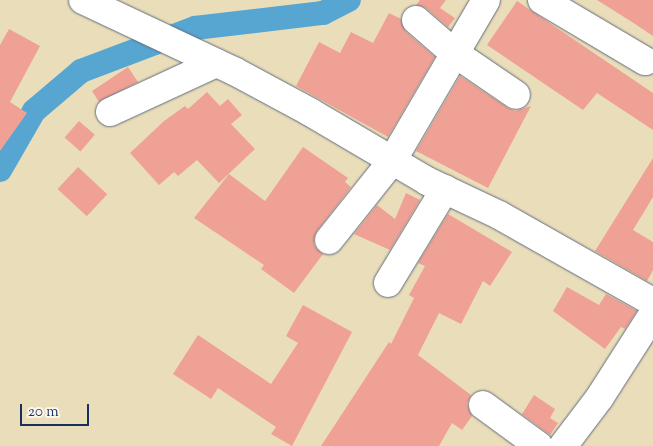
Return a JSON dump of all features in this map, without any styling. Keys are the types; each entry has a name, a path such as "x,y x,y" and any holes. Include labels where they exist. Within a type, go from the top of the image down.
{"street":[{"path":"83,0 186,50 216,62 310,112 392,161 445,189 499,214 653,302"},
{"path":"328,240 392,161 453,52 486,0"},
{"path":"542,0 644,62"},
{"path":"416,20 453,52 516,95"},
{"path":"110,112 216,62"},
{"path":"388,283 445,189"},
{"path":"563,446 600,397 653,314"},
{"path":"484,405 539,446"}],"building":[{"path":"420,0 446,0 440,8 455,18 448,27 426,8 416,5"},
{"path":"597,0 653,0 653,36 632,22"},
{"path":"517,1 653,93 653,130 597,93 583,110 487,45"},
{"path":"389,13 401,19 406,32 435,57 388,137 296,86 319,42 340,53 351,32 373,43"},
{"path":"9,29 40,46 10,102 27,113 0,151 0,45"},
{"path":"128,67 138,82 99,102 92,91"},
{"path":"460,76 515,111 531,106 488,188 416,151"},
{"path":"207,92 220,106 228,99 242,115 231,124 255,149 219,183 197,160 178,176 174,172 159,185 130,153 164,121 185,106 188,109"},
{"path":"79,121 95,135 80,151 65,138"},
{"path":"303,147 348,178 345,182 351,187 317,231 314,245 323,254 294,293 261,269 264,265 194,218 229,174 265,201"},
{"path":"653,158 653,197 633,230 653,242 653,270 647,281 595,251"},
{"path":"78,167 107,194 87,216 58,189"},
{"path":"406,193 420,200 390,250 354,234 377,205 395,219"},
{"path":"448,214 512,252 490,286 483,281 461,324 439,313 418,355 471,395 467,404 472,416 462,430 452,423 439,446 321,446 389,342 391,344 414,298 409,295 425,266 418,263"},
{"path":"567,287 599,305 606,294 637,311 625,329 621,327 605,349 553,311"},
{"path":"303,305 352,332 292,446 271,434 276,427 218,388 211,399 173,374 198,335 271,384 298,343 286,336"},
{"path":"534,395 555,409 550,418 558,423 550,435 522,414"}],"waterway":[{"path":"0,170 34,111 81,71 195,28 323,13 349,0"}]}
